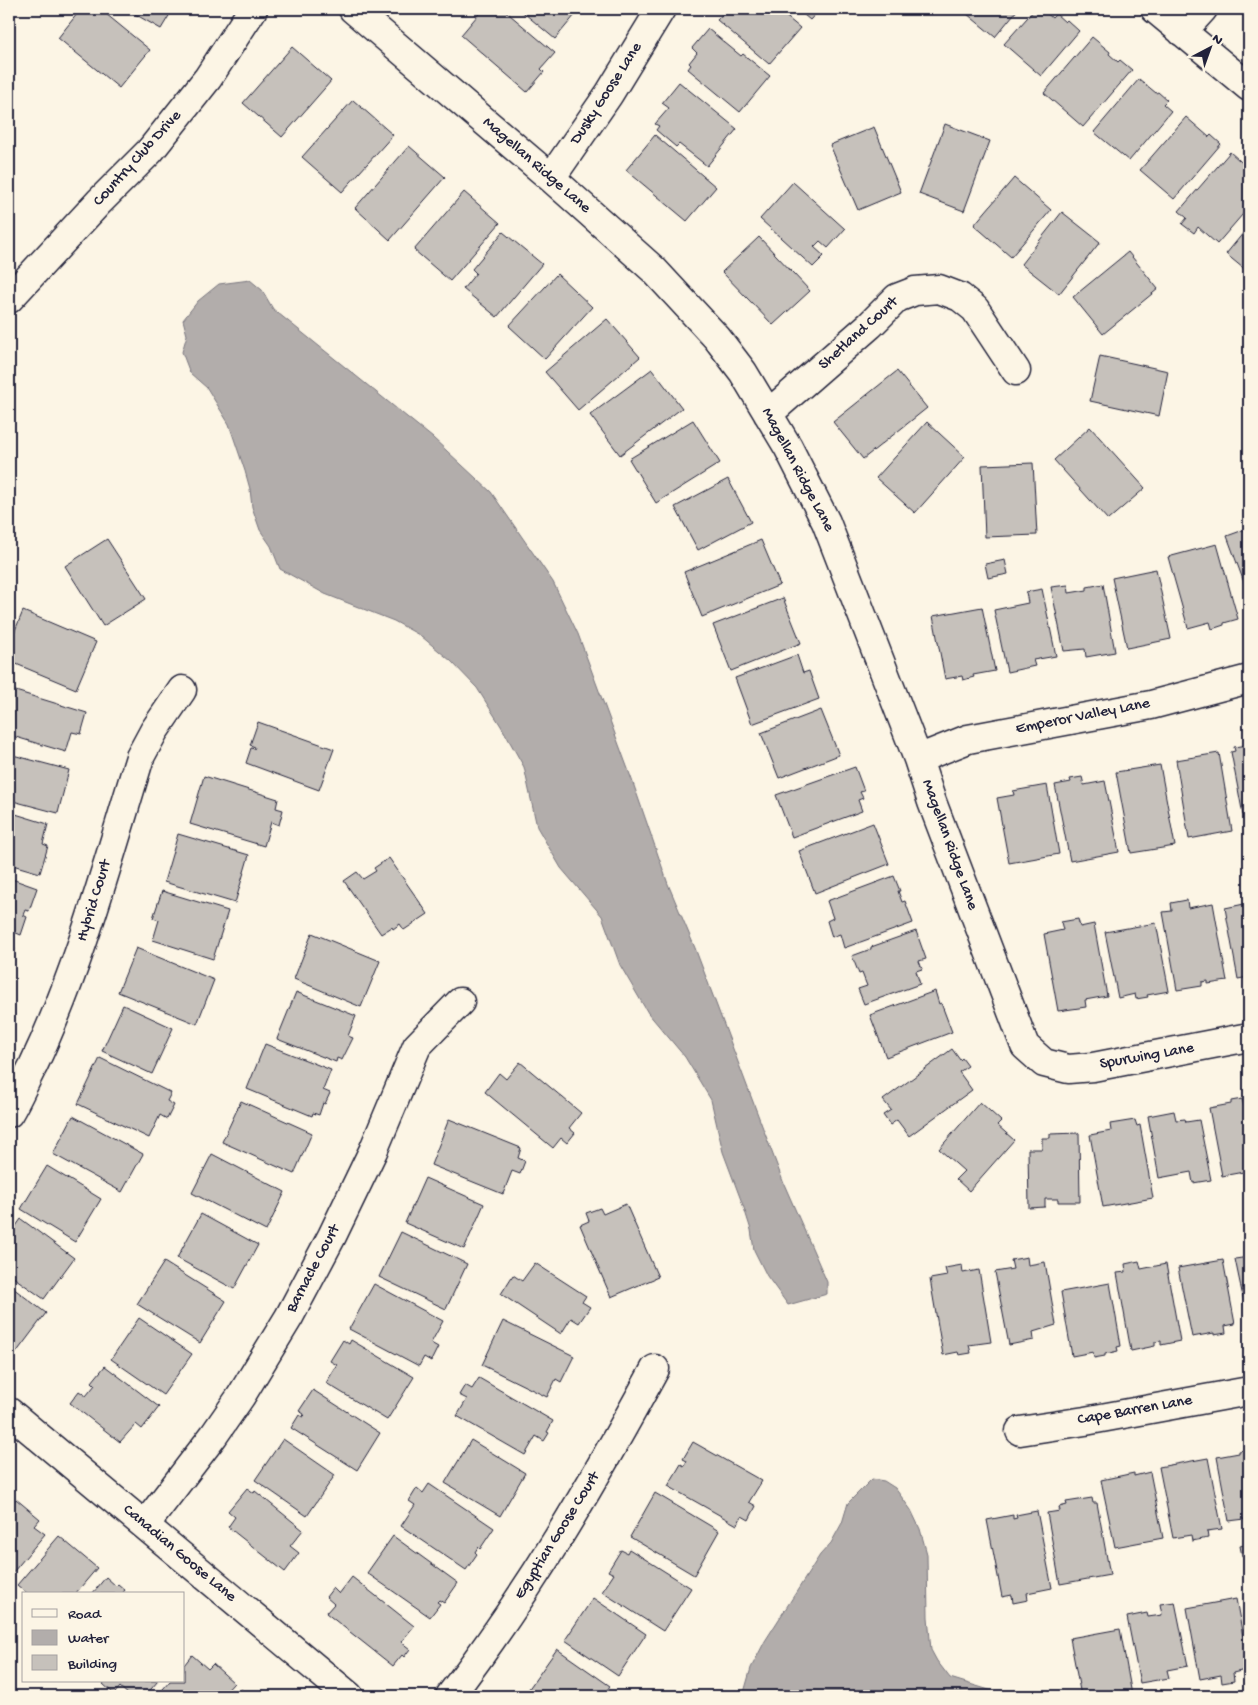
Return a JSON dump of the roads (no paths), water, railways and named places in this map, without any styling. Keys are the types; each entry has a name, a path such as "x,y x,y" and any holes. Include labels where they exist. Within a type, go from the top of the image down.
{"street":[{"name":"Country Club Drive","path":"9,299 99,202 150,151 208,78 253,9"},
{"name":"Magellan Ridge Lane","path":"353,9 551,178 654,270 717,338 738,365 788,447 826,522 918,758 932,802 1015,1024 1024,1046 1044,1063"},
{"name":"Dusky Goose Lane","path":"551,178 609,94 661,9"},
{"path":"1155,9 1249,87"},
{"path":"1182,32 1203,9"},
{"name":"Shetland Court","path":"768,414 842,350 897,298 915,291 939,289 960,297 974,310 1016,371"},
{"name":"Emperor Valley Lane","path":"918,758 968,739 1151,705 1249,679"},
{"name":"Hybrid Court","path":"9,1113 42,1047 85,937 140,757 182,690"},
{"name":"Barnacle Court","path":"145,1525 236,1404 274,1341 332,1236 373,1150 417,1046 460,1002"},
{"name":"Spurwing Lane","path":"1044,1063 1068,1069 1093,1067 1249,1037"},
{"name":"Egyptian Goose Court","path":"450,1696 474,1665 576,1510 655,1369"},
{"name":"Cape Barren Lane","path":"1020,1431 1249,1391"},
{"name":"Canadian Goose Lane","path":"9,1412 349,1696"}],"water":[{"path":"250,280 262,290 273,309 433,438 491,492 553,582 578,634 668,884 695,948 784,1184 827,1282 827,1294 788,1305 767,1276 754,1250 751,1230 723,1152 711,1100 685,1057 648,1013 620,965 602,916 561,868 537,827 524,767 477,688 451,661 421,636 394,621 325,594 280,569 271,546 260,530 252,507 245,471 229,424 207,388 190,373 182,352 187,335 183,320 198,301 219,284"},
{"path":"872,1479 884,1481 895,1488 911,1510 920,1529 927,1554 928,1617 931,1650 937,1661 950,1678 1009,1696 743,1696 751,1668 765,1641 820,1555 831,1543 842,1523 848,1503"}]}
